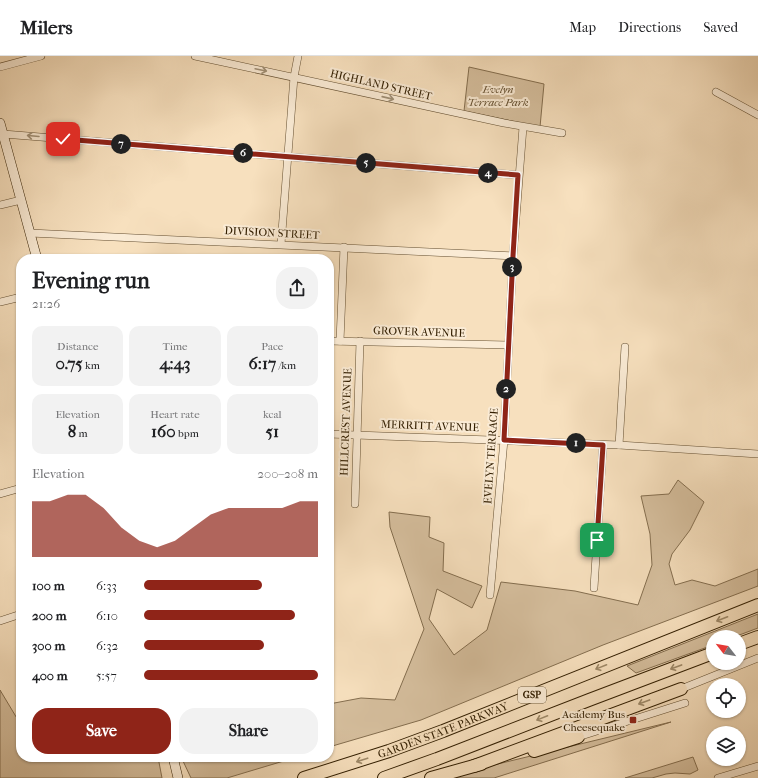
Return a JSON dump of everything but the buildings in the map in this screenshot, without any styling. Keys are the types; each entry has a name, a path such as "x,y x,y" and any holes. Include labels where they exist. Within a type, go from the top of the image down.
{"highway":[{"name":"GARDEN STATE PARKWAY","path":"304,778 382,753 443,731 758,604"},
{"path":"746,641 758,636"},
{"name":"GSP","path":"384,778 706,656"},
{"path":"474,766 681,689"},
{"path":"430,778 514,756 578,737"}],"street":[{"path":"0,67 41,56"},
{"name":"HIGHLAND STREET","path":"196,56 523,127 562,133"},
{"path":"281,244 294,77 298,56"},
{"path":"716,92 758,115"},
{"path":"0,123 36,254"},
{"name":"EVELYN TERRACE","path":"490,594 504,440 513,256 518,175 523,127"},
{"path":"3,134 518,175"},
{"path":"0,206 21,200"},
{"name":"DIVISION STREET","path":"30,233 513,256"},
{"path":"340,341 344,248"},
{"path":"0,302 16,298"},
{"name":"GROVER AVENUE","path":"334,340 508,345"},
{"name":"HILLCREST AVENUE","path":"355,504 360,341"},
{"path":"625,347 619,445 758,454"},
{"name":"MERRITT AVENUE","path":"334,434 619,445"},
{"path":"594,588 603,445"},
{"path":"0,494 16,489"},
{"path":"0,621 16,616"},
{"path":"681,689 758,658"},
{"path":"578,737 685,704"},
{"path":"174,762 178,778"},
{"path":"718,778 758,766"}],"green space":[{"name":"Evelyn Terrace Park","path":"469,67 544,84 540,127 464,111"},
{"path":"678,480 704,502 690,530 672,554 669,564 675,585 692,580 715,586 758,569 758,586 603,645 421,720 334,746 334,703 361,698 395,700 424,629 390,527 389,512 430,517 429,537 444,543 443,571 482,586 472,608 437,589 429,619 454,655 487,630 501,582 575,591 638,605 652,565 650,534 641,496 669,494"},
{"path":"758,614 758,628 746,632 746,630 718,630"},
{"path":"706,635 706,648 636,673 627,666"},
{"path":"0,690 16,717 16,762 159,762 162,778 0,778"},
{"path":"671,722 494,778 440,778"},
{"path":"693,757 698,770 690,774 675,773 652,778 625,778"},
{"path":"183,762 280,762 227,778 191,778"}],"place":[{"name":"Academy Bus Cheesequake","path":"633,720"}],"route":[{"path":"63,139 518,175 504,440 603,445 597,540"}]}
